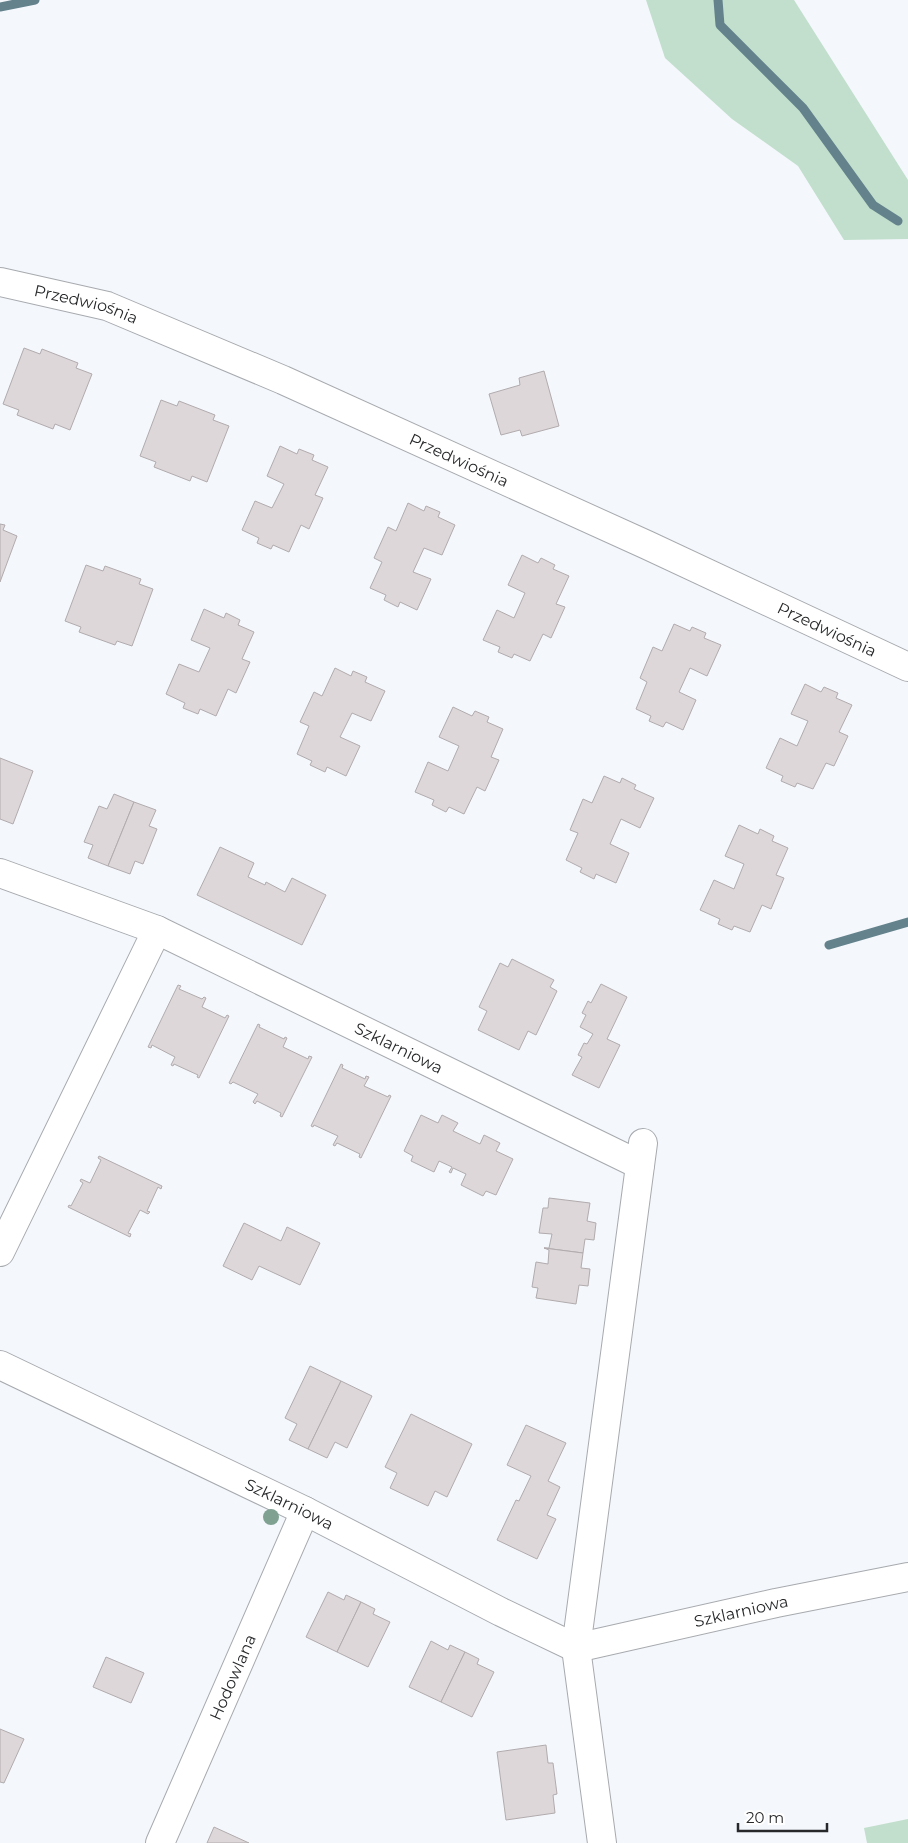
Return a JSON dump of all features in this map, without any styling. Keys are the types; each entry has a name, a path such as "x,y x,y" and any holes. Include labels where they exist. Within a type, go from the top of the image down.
{"street":[{"name":"Przedwiośnia","path":"0,282 107,306 274,376 647,545 908,667"},
{"name":"Szklarniowa","path":"0,873 157,930 641,1154 576,1648 602,1843"},
{"path":"0,1252 157,930"},
{"name":"Szklarniowa","path":"0,1365 305,1511 501,1612 576,1648 776,1603 908,1577"},
{"name":"Hodowlana","path":"160,1843 305,1511"}],"green space":[{"path":"646,0 794,0 908,180 908,239 844,240 798,166 732,119 665,58"},
{"path":"908,1819 908,1843 867,1843 864,1828"}],"building":[{"path":"24,348 40,354 42,349 78,363 76,368 92,374 70,430 55,424 53,429 17,415 19,410 3,404"},
{"path":"544,371 559,426 522,436 520,430 501,435 489,394 520,385 519,378"},
{"path":"161,400 177,406 179,401 215,415 213,420 229,426 207,482 192,476 190,481 154,467 156,462 140,456"},
{"path":"280,446 297,454 299,449 314,455 312,460 328,467 315,495 323,498 309,529 301,525 289,552 273,545 271,549 257,543 259,538 242,530 255,501 272,508 284,484 267,476"},
{"path":"408,503 424,511 426,506 440,512 438,517 455,525 442,555 424,548 413,572 431,579 417,610 400,602 398,607 384,600 386,595 370,588 382,562 374,558 388,527 396,531"},
{"path":"0,524 5,525 3,530 17,536 0,582"},
{"path":"522,555 538,563 541,558 555,565 553,569 569,576 556,604 565,607 551,638 543,634 530,661 514,654 512,658 498,652 500,647 483,640 497,610 514,618 525,593 508,585"},
{"path":"86,565 103,571 105,566 141,579 139,584 153,589 132,646 117,641 115,645 79,632 81,627 65,621"},
{"path":"204,609 224,618 226,613 240,620 238,625 254,632 242,659 250,662 236,693 228,689 216,716 200,709 198,714 183,708 185,703 166,694 179,664 199,672 210,648 191,640"},
{"path":"674,624 690,631 692,627 706,633 704,638 721,645 707,676 690,668 679,692 696,700 683,730 666,722 663,727 649,721 651,716 636,709 647,682 640,678 653,647 662,651"},
{"path":"335,668 351,676 353,671 367,677 365,682 385,691 371,721 352,713 340,737 360,746 346,776 327,767 325,772 310,765 312,761 297,754 309,726 300,722 314,692 322,696"},
{"path":"805,684 821,692 824,687 838,693 836,698 852,705 839,732 848,736 834,766 826,763 813,789 797,783 795,787 781,781 783,776 766,768 780,738 797,746 808,721 791,714"},
{"path":"453,707 472,716 475,711 489,717 487,722 503,729 491,757 499,760 485,791 477,787 464,814 449,807 446,812 432,805 434,800 415,792 428,762 448,771 459,746 439,737"},
{"path":"0,758 33,771 13,824 0,819"},
{"path":"604,776 620,783 622,778 636,785 634,789 654,798 640,828 621,819 610,844 629,853 616,883 596,874 594,879 580,872 582,868 566,860 578,833 570,830 583,799 592,803"},
{"path":"114,794 134,802 108,866 88,858 93,845 84,842 99,806 107,809"},
{"path":"134,802 156,810 149,826 157,829 143,864 135,861 130,874 108,866"},
{"path":"739,825 758,834 760,829 774,836 772,841 788,848 776,875 784,878 771,909 762,905 750,932 734,926 732,930 718,924 720,919 700,910 714,880 734,889 744,864 725,856"},
{"path":"220,847 254,863 248,877 265,885 266,882 285,892 292,878 326,895 302,945 197,895"},
{"path":"512,959 554,980 550,987 557,991 536,1035 528,1031 519,1050 478,1030 487,1011 479,1007 500,963 508,967"},
{"path":"601,984 627,997 607,1039 620,1045 599,1088 572,1075 582,1057 578,1055 584,1043 587,1044 593,1034 580,1027 586,1015 582,1013 588,1001 591,1003"},
{"path":"178,985 181,986 179,989 202,999 206,998 202,1007 225,1018 227,1015 229,1016 199,1078 197,1077 198,1075 174,1064 173,1066 171,1065 175,1057 152,1045 151,1048 148,1047"},
{"path":"258,1024 260,1025 259,1027 284,1039 285,1037 287,1038 283,1047 308,1059 309,1056 312,1057 282,1117 280,1116 281,1113 257,1101 255,1104 253,1102 258,1094 233,1082 229,1083"},
{"path":"341,1064 343,1065 342,1068 365,1079 366,1076 369,1077 364,1086 388,1097 389,1095 391,1096 361,1158 359,1157 360,1154 337,1143 335,1146 333,1145 338,1136 314,1125 313,1127 311,1126"},
{"path":"421,1115 438,1123 442,1115 458,1123 453,1131 480,1144 484,1135 500,1143 496,1151 513,1159 496,1195 486,1191 483,1196 461,1185 466,1174 453,1168 451,1173 449,1172 452,1167 439,1161 434,1172 411,1161 413,1156 404,1151"},
{"path":"99,1156 162,1186 161,1189 158,1187 147,1211 150,1212 148,1214 140,1210 128,1233 131,1234 130,1237 68,1207 69,1205 71,1206 83,1183 80,1181 81,1179 90,1183 101,1160 98,1158"},
{"path":"549,1198 590,1203 587,1221 596,1223 594,1240 585,1239 583,1253 544,1248 549,1248 552,1234 539,1233 543,1208 548,1208"},
{"path":"244,1223 281,1241 287,1227 320,1243 300,1285 259,1266 252,1280 223,1266"},
{"path":"544,1248 583,1253 581,1268 590,1269 588,1286 579,1285 576,1304 536,1298 538,1288 532,1287 536,1262 548,1264 549,1250"},
{"path":"310,1366 341,1381 308,1449 289,1440 297,1424 285,1418"},
{"path":"341,1381 372,1396 347,1448 335,1442 327,1458 308,1449"},
{"path":"411,1414 472,1444 447,1497 435,1491 428,1506 390,1488 397,1473 385,1467"},
{"path":"526,1425 566,1443 548,1481 560,1487 547,1515 556,1519 537,1559 497,1540 516,1500 519,1501 531,1476 507,1465"},
{"path":"328,1592 344,1600 346,1595 361,1602 337,1652 306,1637"},
{"path":"361,1602 375,1609 373,1614 390,1622 368,1667 337,1652"},
{"path":"431,1641 448,1650 450,1645 465,1652 441,1702 409,1687"},
{"path":"465,1652 479,1659 477,1664 494,1672 472,1717 441,1702"},
{"path":"106,1657 144,1673 131,1703 93,1687"},
{"path":"0,1729 24,1739 4,1783 0,1782"},
{"path":"546,1745 548,1763 553,1763 557,1794 553,1795 555,1813 506,1820 497,1752"},
{"path":"214,1827 249,1843 207,1843"}],"waterway":[{"path":"0,7 35,0"},
{"path":"718,0 720,25 803,108 873,205 898,221"},
{"path":"829,945 908,922"}]}
